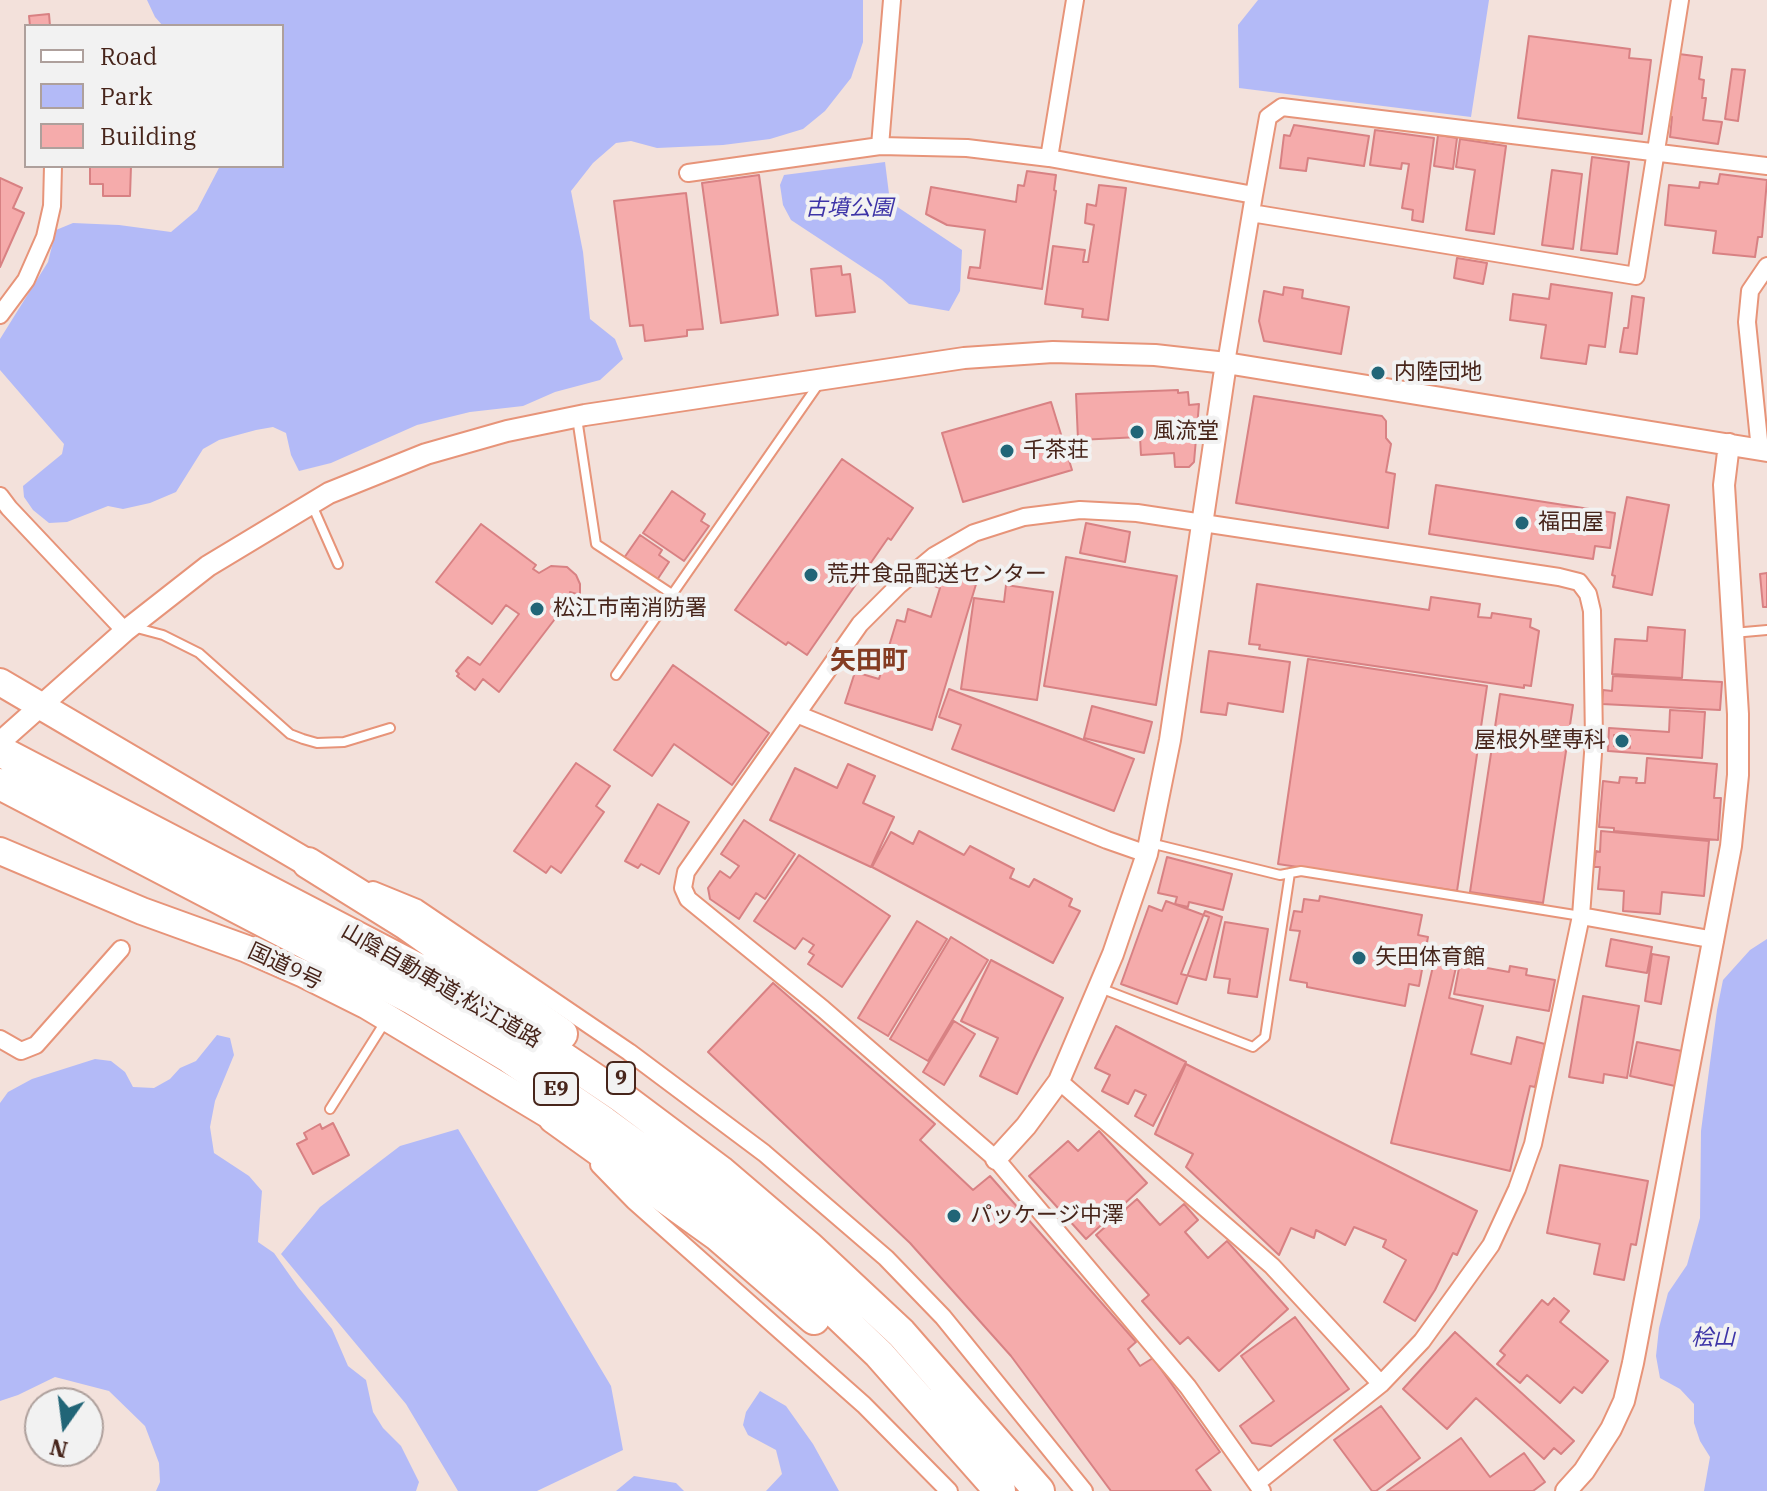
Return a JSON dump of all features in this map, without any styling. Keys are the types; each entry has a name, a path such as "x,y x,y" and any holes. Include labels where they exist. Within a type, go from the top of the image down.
{"highway":[{"name":"9","path":"0,682 308,863 406,924 501,989 718,1151 777,1201 833,1255 901,1333"},
{"name":"山陰自動車道;松江道路","path":"0,751 426,973 525,1032 620,1096 720,1171 809,1247 901,1333 1039,1491"},
{"name":"山陰自動車道;松江道路","path":"0,784 412,999 510,1058 604,1122 701,1193 792,1271 879,1354 998,1491"},
{"name":"国道9号","path":"0,851 304,974 388,1018 554,1118"},
{"path":"554,1118 717,1235 882,1380 998,1491"}],"street":[{"path":"880,146 892,0"},
{"path":"1049,158 1075,0"},
{"path":"1251,213 1636,276 1680,0"},
{"path":"996,1159 1026,1126 1059,1081 1099,987 1148,848 1162,787 1226,363 1268,117 1282,107 1767,166"},
{"path":"688,173 880,146 967,148 1049,158 1254,195"},
{"path":"0,315 26,280 45,237 52,206 53,168"},
{"path":"0,742 129,629 208,566 329,493 426,454 507,431 577,417 964,358 1053,352 1155,355 1226,363 1764,451 1747,322 1750,291 1767,266"},
{"path":"1566,1491 1584,1471 1611,1429 1624,1401 1731,846 1738,775 1738,714 1724,485 1729,444"},
{"path":"0,496 129,629"},
{"path":"1080,510 1137,513 1203,523 1559,577 1579,582 1588,594 1592,611 1594,740 1581,916 1533,1144 1517,1189 1491,1245 1422,1341 1381,1384 1260,1487 1188,1387 996,1159 685,895 683,881 686,872 860,624 934,556 974,533 1024,517 1080,510"},
{"path":"799,715 1093,835 1148,848"},
{"path":"308,863 417,908 629,1052 764,1153 886,1258 943,1317 1084,1491"},
{"path":"1581,916 1715,940"},
{"path":"0,1039 21,1051 36,1045 121,949"},
{"path":"1059,1081 1272,1266 1381,1384"},
{"path":"554,1118 634,1201 864,1405 949,1491"}],"lane":[{"path":"616,675 823,378"},
{"path":"577,417 596,544 672,594"},
{"path":"312,504 338,564"},
{"path":"129,629 163,635 199,653 290,734 303,739 317,743 344,742 390,728"},
{"path":"1733,633 1767,630"},
{"path":"1148,848 1280,875 1301,871 1581,916"},
{"path":"1099,987 1253,1047 1265,1037 1290,873"},
{"path":"330,1109 388,1018"}],"green space":[{"path":"147,0 863,0 863,42 851,78 825,111 803,129 770,139 723,145 657,148 631,141 616,143 593,163 571,191 583,252 590,319 615,339 623,359 600,380 555,392 523,406 470,412 417,425 331,463 299,471 286,433 273,427 256,430 219,440 203,449 176,492 150,503 123,509 108,506 67,522 49,523 33,510 24,497 23,486 62,454 64,444 0,370 0,339 48,262 56,230 73,223 171,232 197,210 219,168 284,168 284,24 161,24"},
{"path":"1258,0 1489,0 1471,117 1239,88 1238,25"},
{"name":"古墳公園","path":"885,162 890,202 962,250 960,291 949,311 909,304 882,280 791,220 783,205 780,185 784,175"},
{"name":"桧山","path":"1767,939 1767,1491 1704,1491 1710,1457 1694,1423 1694,1404 1680,1389 1660,1378 1656,1356 1659,1328 1668,1293 1687,1265 1700,1218 1701,1131 1723,980 1750,950"},
{"path":"217,1035 230,1038 234,1055 215,1101 210,1127 214,1153 249,1176 262,1191 258,1242 274,1253 332,1329 348,1366 366,1380 373,1412 383,1428 401,1446 419,1482 416,1491 156,1491 160,1482 159,1463 145,1426 104,1387 55,1377 34,1387 24,1387 24,1392 0,1401 0,1103 8,1092 32,1079 95,1059 111,1061 125,1072 133,1087 154,1088 170,1079 180,1068 196,1061"},
{"path":"458,1129 611,1386 623,1450 537,1491 458,1491 406,1404 281,1254 320,1207 400,1146"},
{"path":"760,1391 786,1406 813,1444 839,1491 766,1491 782,1474 776,1450 748,1435 743,1425 746,1412"},
{"path":"634,1476 676,1483 684,1491 616,1491"}],"building":[{"path":"49,14 50,24 30,24 29,16"},
{"path":"1529,36 1630,49 1629,58 1651,60 1642,134 1518,118"},
{"path":"1679,54 1702,57 1699,79 1704,80 1702,98 1706,98 1703,120 1722,122 1718,144 1670,137"},
{"path":"1732,69 1745,70 1738,121 1725,119"},
{"path":"1294,125 1369,136 1364,166 1308,158 1306,171 1280,168 1284,135 1290,136"},
{"path":"1375,130 1434,138 1423,222 1412,220 1413,210 1402,208 1409,164 1402,163 1401,169 1370,165"},
{"path":"1438,135 1457,138 1453,169 1434,166"},
{"path":"1460,139 1506,146 1494,234 1466,230 1475,170 1456,167"},
{"path":"1592,157 1629,162 1617,254 1581,250"},
{"path":"90,168 131,168 130,196 103,196 103,184 90,184"},
{"path":"1552,170 1582,174 1573,249 1542,245"},
{"path":"1027,171 1056,175 1042,289 968,278 970,267 980,268 985,230 947,225 926,214 931,187 1016,202 1018,185 1024,186"},
{"path":"1720,174 1767,180 1762,237 1758,237 1755,257 1713,253 1716,231 1665,225 1669,185 1699,188 1700,182 1718,184"},
{"path":"759,175 778,315 721,323 702,183"},
{"path":"0,178 22,188 13,208 24,213 0,267"},
{"path":"1099,185 1126,188 1108,320 1082,317 1083,309 1045,304 1053,246 1085,250 1083,262 1088,262 1094,225 1085,223 1087,204 1096,206"},
{"path":"686,193 703,329 687,330 687,336 645,341 643,325 630,326 614,201"},
{"path":"1457,258 1487,263 1483,284 1454,278"},
{"path":"841,266 842,275 850,274 855,312 816,316 811,269"},
{"path":"1551,284 1612,293 1605,347 1589,345 1586,364 1541,358 1546,325 1510,320 1513,294 1549,299"},
{"path":"1284,287 1303,290 1302,298 1349,307 1341,354 1264,341 1259,321 1264,291 1283,295"},
{"path":"1632,296 1644,298 1637,354 1620,352 1624,328 1628,328"},
{"name":"風流堂","path":"1178,390 1178,393 1188,392 1189,405 1199,404 1194,462 1189,467 1175,467 1174,453 1141,455 1140,437 1078,440 1076,394"},
{"path":"1254,396 1382,416 1386,421 1386,438 1391,444 1386,472 1395,474 1388,528 1236,503"},
{"name":"千茶荘","path":"1051,402 1072,470 963,502 942,433"},
{"name":"荒井食品配送センター","path":"842,459 913,508 891,540 888,538 807,655 788,642 786,645 735,610"},
{"name":"福田屋","path":"1436,485 1615,513 1610,548 1595,546 1593,559 1429,534"},
{"path":"672,491 705,514 701,521 709,526 684,561 643,533"},
{"path":"1627,497 1669,505 1652,595 1613,587 1615,576 1612,575"},
{"path":"1086,523 1130,532 1125,562 1080,553"},
{"name":"松江市南消防署","path":"481,524 536,565 533,569 539,573 551,566 567,567 580,584 580,595 570,592 571,598 499,692 483,679 475,690 457,676 456,671 468,657 480,665 519,614 506,605 492,624 436,582"},
{"path":"640,535 662,550 659,555 669,562 657,580 624,558"},
{"path":"1066,557 1177,576 1156,705 1044,686"},
{"path":"936,569 977,581 932,730 845,703 855,672 879,679 897,620 905,622 908,609 931,617 940,588 932,585"},
{"path":"1767,573 1767,607 1763,607 1760,574"},
{"path":"1257,584 1429,610 1431,597 1480,604 1478,617 1491,618 1492,613 1531,619 1530,627 1539,631 1531,686 1524,685 1524,688 1259,649 1260,645 1249,644"},
{"path":"1006,585 1053,592 1037,700 961,689 974,598 1004,602"},
{"path":"1648,627 1685,630 1682,678 1612,674 1615,639 1647,641"},
{"path":"1209,651 1290,662 1283,712 1228,703 1226,715 1201,712"},
{"path":"1308,659 1487,686 1457,891 1278,864"},
{"path":"673,665 769,733 732,785 674,744 652,776 614,750"},
{"path":"1613,676 1722,682 1720,710 1602,704 1603,690 1612,691"},
{"path":"949,689 1134,759 1114,811 952,749 961,725 939,717"},
{"path":"1500,694 1573,705 1543,903 1470,892"},
{"path":"1092,706 1152,722 1144,753 1084,738"},
{"path":"1670,710 1705,712 1702,758 1608,751 1609,728 1669,732"},
{"name":"屋根外壁専科","path":"1614,735 1630,736 1630,748 1614,746"},
{"path":"1647,758 1717,764 1714,798 1721,798 1718,840 1599,827 1603,781 1619,783 1620,777 1637,778 1636,783 1645,783"},
{"path":"576,763 610,786 596,806 604,812 561,873 551,866 546,873 514,851"},
{"path":"848,764 875,776 863,803 894,817 871,867 770,820 795,768 837,788"},
{"path":"658,804 689,822 659,874 641,864 638,868 625,861"},
{"path":"744,820 795,854 765,899 756,893 739,919 710,899 708,888 720,871 730,878 739,866 721,854"},
{"path":"919,831 964,855 970,846 1014,869 1010,878 1029,887 1034,879 1072,899 1069,906 1080,911 1053,963 872,867 891,832 913,844"},
{"path":"1601,831 1709,841 1704,896 1662,892 1660,914 1623,911 1624,891 1598,889 1600,867 1594,867 1596,851 1600,852"},
{"path":"799,855 890,916 842,987 808,964 814,955 809,952 814,945 803,938 795,949 754,921"},
{"path":"1167,857 1232,874 1223,910 1189,902 1188,907 1175,904 1177,897 1158,893"},
{"name":"矢田体育館","path":"1320,896 1422,915 1418,935 1428,937 1419,986 1409,984 1405,1006 1307,987 1307,983 1290,980 1300,931 1290,930 1294,911 1302,912 1304,899 1319,901"},
{"path":"1166,901 1209,917 1177,1004 1121,984 1149,906 1162,911"},
{"path":"1205,911 1222,917 1206,980 1181,974"},
{"path":"917,921 947,939 888,1036 858,1018"},
{"path":"1225,922 1268,929 1257,997 1228,993 1230,979 1214,977"},
{"path":"951,937 988,960 928,1061 890,1039"},
{"path":"1611,939 1652,947 1647,973 1606,966"},
{"path":"1652,954 1669,957 1661,1004 1645,1001"},
{"path":"1435,958 1457,963 1449,998 1483,1006 1471,1054 1511,1064 1517,1037 1545,1044 1535,1087 1530,1086 1510,1171 1391,1143"},
{"path":"991,960 1063,998 1017,1094 980,1076 998,1038 961,1021"},
{"path":"1460,963 1509,972 1510,966 1527,969 1526,975 1555,980 1549,1011 1454,994"},
{"name":"パッケージ中澤","path":"773,983 935,1124 920,1140 973,1190 990,1176 1136,1342 1128,1349 1140,1366 1153,1358 1220,1452 1196,1470 1211,1491 1111,1491 1011,1356 910,1243 708,1052"},
{"path":"1583,996 1639,1006 1627,1078 1604,1074 1603,1083 1569,1077"},
{"path":"954,1021 975,1034 944,1085 923,1072"},
{"path":"1116,1026 1186,1062 1153,1126 1135,1116 1146,1095 1135,1090 1128,1104 1102,1091 1110,1075 1095,1068"},
{"path":"1637,1042 1682,1051 1675,1086 1630,1076"},
{"path":"1186,1064 1477,1211 1457,1255 1453,1253 1415,1321 1384,1302 1406,1260 1383,1247 1386,1240 1354,1227 1345,1245 1316,1230 1314,1238 1291,1228 1279,1255 1186,1167 1193,1154 1155,1134"},
{"path":"333,1123 349,1155 313,1174 297,1144 307,1139 304,1133 320,1124 322,1129"},
{"path":"1099,1131 1147,1183 1086,1239 1029,1176 1068,1141 1078,1151"},
{"path":"1560,1165 1648,1181 1636,1245 1631,1244 1624,1280 1594,1274 1600,1244 1547,1233"},
{"path":"1137,1199 1160,1225 1184,1204 1198,1220 1185,1232 1208,1258 1227,1241 1288,1309 1219,1371 1188,1337 1180,1344 1142,1301 1149,1295 1096,1235"},
{"path":"1554,1298 1569,1311 1560,1322 1608,1361 1582,1393 1574,1387 1560,1403 1527,1375 1520,1383 1497,1364 1505,1355 1500,1351 1542,1300 1548,1305"},
{"path":"1295,1317 1349,1389 1271,1446 1252,1443 1240,1426 1274,1401 1241,1356"},
{"path":"1455,1332 1574,1441 1561,1454 1554,1448 1544,1459 1476,1398 1447,1429 1403,1389"},
{"path":"1381,1406 1420,1458 1372,1491 1334,1440"},
{"path":"1461,1438 1490,1477 1524,1453 1545,1482 1533,1491 1387,1491"}],"place":[{"name":"内陸団地","path":"1378,373"},
{"name":"風流堂","path":"1137,432"},
{"name":"千茶荘","path":"1007,451"},
{"name":"福田屋","path":"1522,523"},
{"name":"荒井食品配送センター","path":"811,575"},
{"name":"松江市南消防署","path":"537,609"},
{"name":"屋根外壁専科","path":"1622,741"},
{"name":"矢田体育館","path":"1359,958"},
{"name":"パッケージ中澤","path":"954,1216"}],"district":[{"name":"矢田町","path":"869,661"}]}
